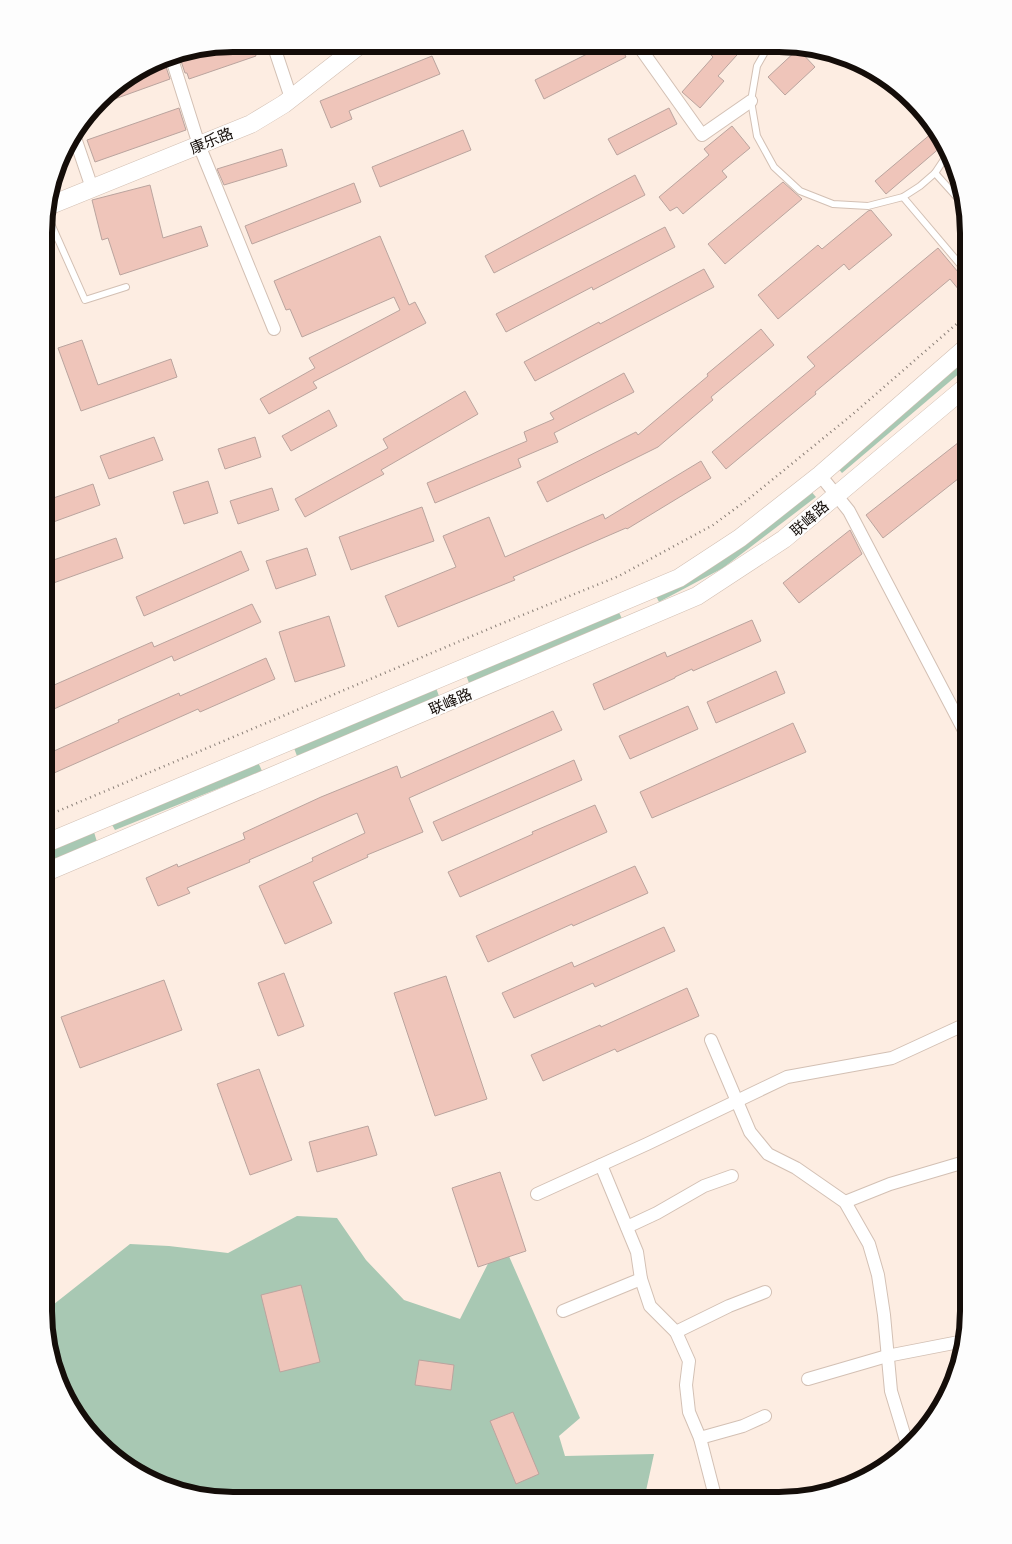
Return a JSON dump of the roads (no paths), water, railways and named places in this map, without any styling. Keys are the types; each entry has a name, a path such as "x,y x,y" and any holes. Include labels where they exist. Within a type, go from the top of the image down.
{"main road":[{"name":"康乐路","path":"55,205 92,188 251,124 291,98 351,52"},
{"name":"联峰路","path":"52,841 679,578 740,538 820,475 960,353"},
{"name":"联峰路","path":"52,870 697,596 784,539 960,392"}],"street":[{"path":"276,52 291,98"},
{"path":"643,52 702,135 751,100"},
{"path":"172,63 199,145 274,329"},
{"path":"77,143 92,188"},
{"name":"联峰路","path":"820,475 849,511 960,723"},
{"path":"537,1194 788,1077 892,1058 960,1027"},
{"path":"710,1040 750,1132 768,1154 796,1168 844,1202 869,1244 878,1276 884,1315 891,1391 905,1439"},
{"path":"844,1202 890,1184 960,1163"},
{"path":"601,1164 637,1252 641,1278 650,1306 676,1332 689,1361 686,1385 689,1412 700,1438 714,1491"},
{"path":"627,1226 657,1213 704,1186 732,1176"},
{"path":"564,1311 641,1278"},
{"path":"676,1332 729,1306 765,1292"},
{"path":"808,1379 887,1356 956,1342"},
{"path":"700,1438 743,1426 765,1416"}],"lane":[{"path":"765,52 757,66 751,100 757,136 774,167 800,190 833,204 868,206 903,197 936,172 944,160"},
{"path":"936,172 955,195"},
{"path":"903,197 960,264"},
{"path":"53,225 85,300 126,287"}]}
